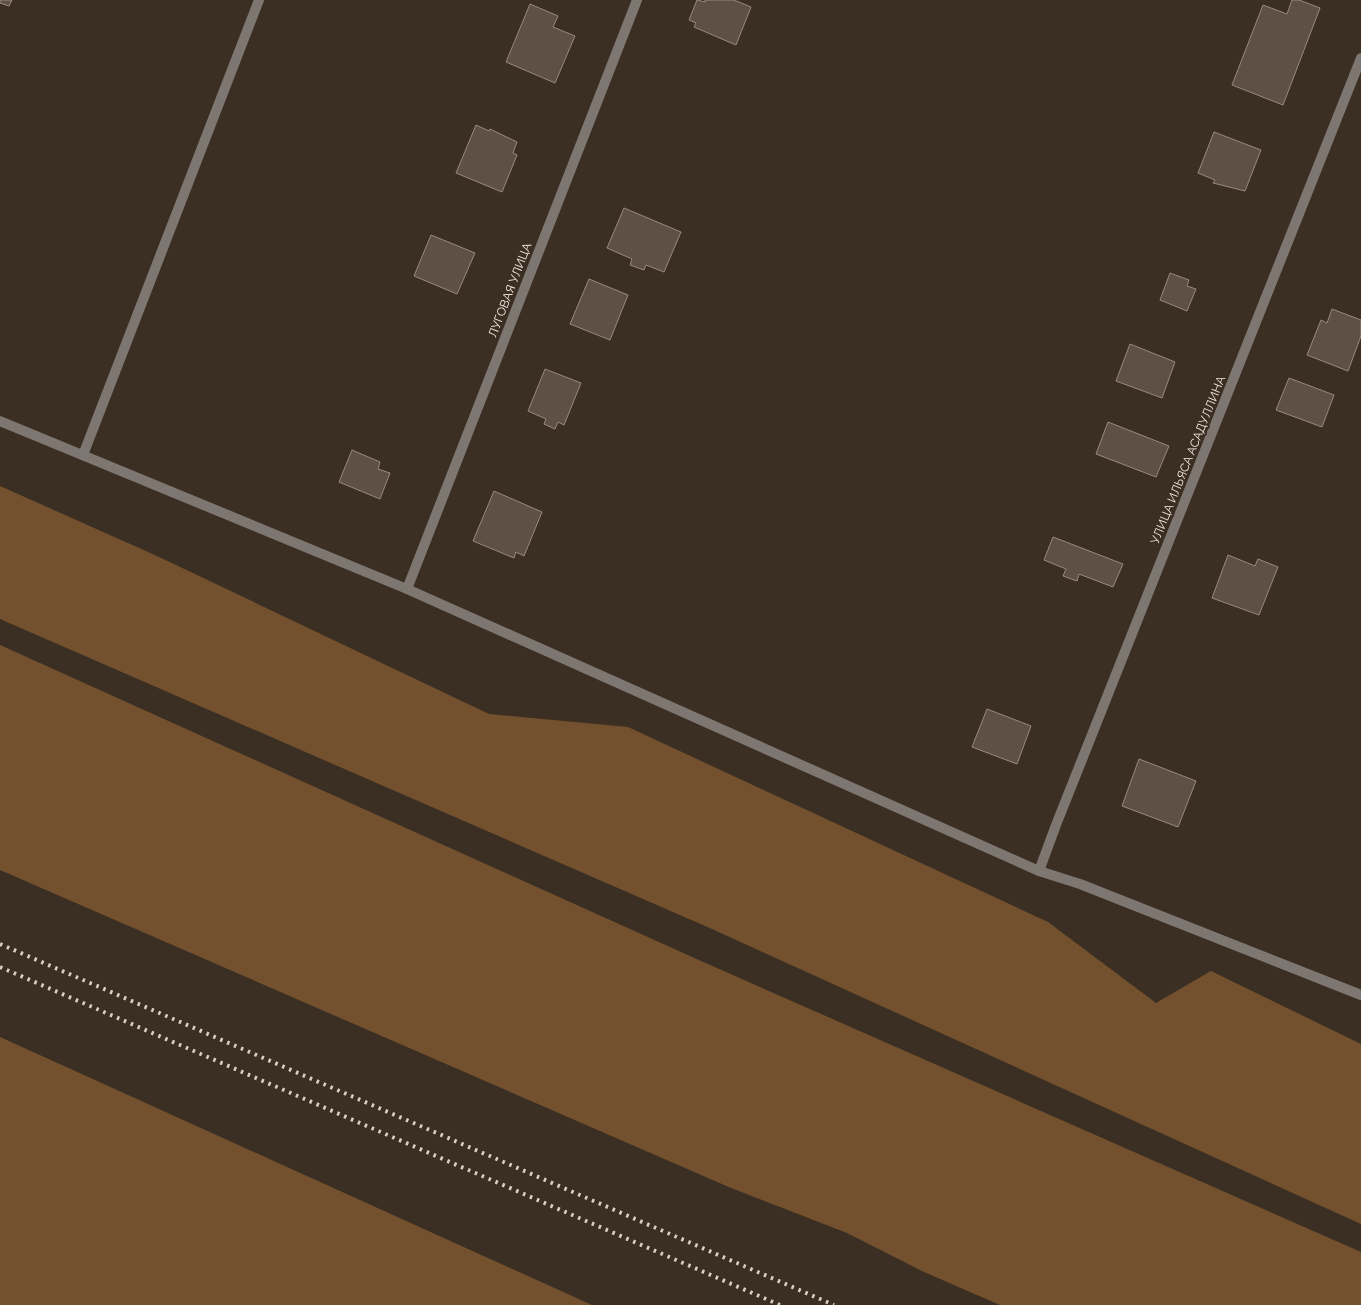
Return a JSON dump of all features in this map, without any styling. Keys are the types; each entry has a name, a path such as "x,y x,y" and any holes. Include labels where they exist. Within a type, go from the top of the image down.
{"street":[{"path":"83,455 259,0"},
{"name":"ЛУГОВАЯ УЛИЦА","path":"407,589 637,0"},
{"name":"УЛИЦА ИЛЬЯСА АСАДУЛЛИНА","path":"1039,871 1361,58"},
{"path":"0,421 407,589 1039,871 1080,884 1361,995"}],"shaded area":[{"path":"0,486 157,556 489,714 628,727 1048,922 1156,1003 1211,971 1361,1044 1361,1224 712,929 0,619"},
{"path":"0,645 701,961 1361,1252 1361,1305 1000,1305 924,1272 847,1233 731,1188 0,870"},
{"path":"0,1037 592,1305 0,1305"}],"building":[{"path":"0,0 12,0 9,6 0,3"},
{"path":"697,0 705,2 705,0 734,0 751,7 736,45 694,27 696,23 689,20"},
{"path":"1292,0 1299,0 1320,8 1283,105 1232,85 1263,5 1287,14"},
{"path":"530,4 558,16 553,27 575,36 555,83 506,62"},
{"path":"476,125 489,131 490,129 517,142 513,153 517,155 502,192 456,173"},
{"path":"1214,132 1261,150 1245,191 1213,183 1215,180 1198,173"},
{"path":"624,208 681,232 664,272 646,265 644,270 630,265 632,259 607,248"},
{"path":"431,235 475,253 457,294 414,276"},
{"path":"1170,273 1189,280 1187,286 1196,289 1187,311 1160,300"},
{"path":"589,279 628,295 610,340 570,324"},
{"path":"1332,309 1361,320 1361,336 1348,371 1307,355 1321,320 1327,323"},
{"path":"1130,344 1175,362 1162,398 1116,381"},
{"path":"545,369 581,383 564,425 558,422 555,429 544,424 546,419 528,411"},
{"path":"1289,378 1334,395 1322,427 1276,410"},
{"path":"1108,422 1169,446 1156,477 1096,454"},
{"path":"352,450 380,462 378,469 390,473 380,499 339,482"},
{"path":"494,491 542,512 524,556 516,552 514,558 473,541"},
{"path":"1053,537 1123,564 1113,587 1079,574 1077,581 1063,576 1066,569 1044,560"},
{"path":"1228,555 1255,566 1258,559 1278,567 1259,615 1212,598"},
{"path":"987,709 1031,726 1017,764 972,747"},
{"path":"1139,759 1196,781 1178,827 1122,806"}],"railway":[{"path":"0,944 834,1305"},
{"path":"0,967 780,1305"}]}
